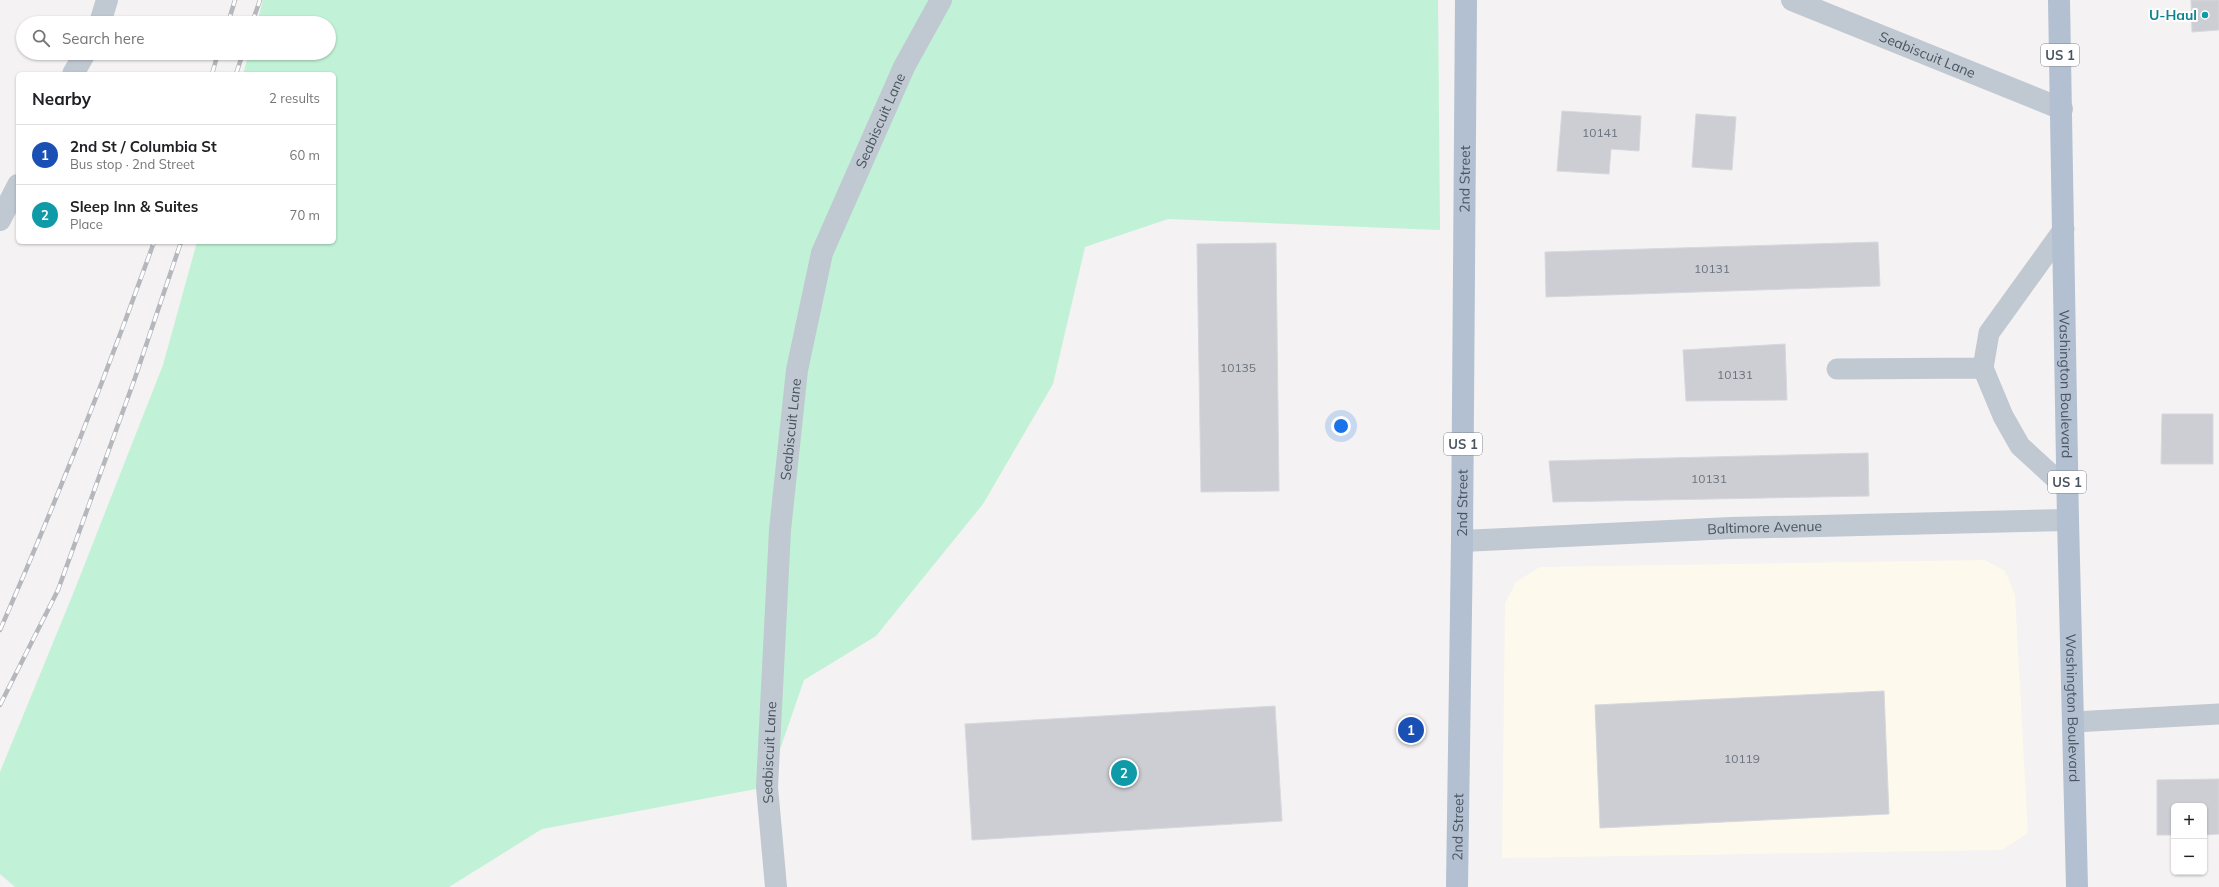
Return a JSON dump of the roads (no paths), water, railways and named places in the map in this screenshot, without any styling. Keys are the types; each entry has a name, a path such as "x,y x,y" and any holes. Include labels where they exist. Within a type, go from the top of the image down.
{"main road":[{"name":"2nd Street","path":"1457,887 1462,541 1466,0"},
{"name":"Washington Boulevard","path":"2059,0 2068,520 2077,887"}],"street":[{"path":"102,16 107,0"},
{"name":"Seabiscuit Lane","path":"776,887 768,779 780,530 796,370 822,253 904,67 941,0"},
{"name":"Seabiscuit Lane","path":"1792,0 2062,109"},
{"path":"74,72 80,60"},
{"path":"0,220 16,188"},
{"name":"Baltimore Avenue","path":"1462,541 1731,528 2068,520"}],"lane":[{"path":"2064,229 1989,333 1983,368 2003,416 2020,446 2068,490"},
{"path":"1837,369 1983,368"},
{"path":"2074,722 2219,714"}],"railway":[{"path":"230,16 235,0"},
{"path":"254,16 260,0"},
{"path":"213,72 216,60"},
{"path":"237,72 241,60"},
{"path":"0,630 80,438 153,244"},
{"path":"0,705 58,590 135,378 180,244"}],"place":[{"name":"U-Haul","path":"2205,15"},
{"name":"2nd St / Columbia St","path":"1411,730"},
{"name":"Sleep Inn & Suites","path":"1124,773"}]}
